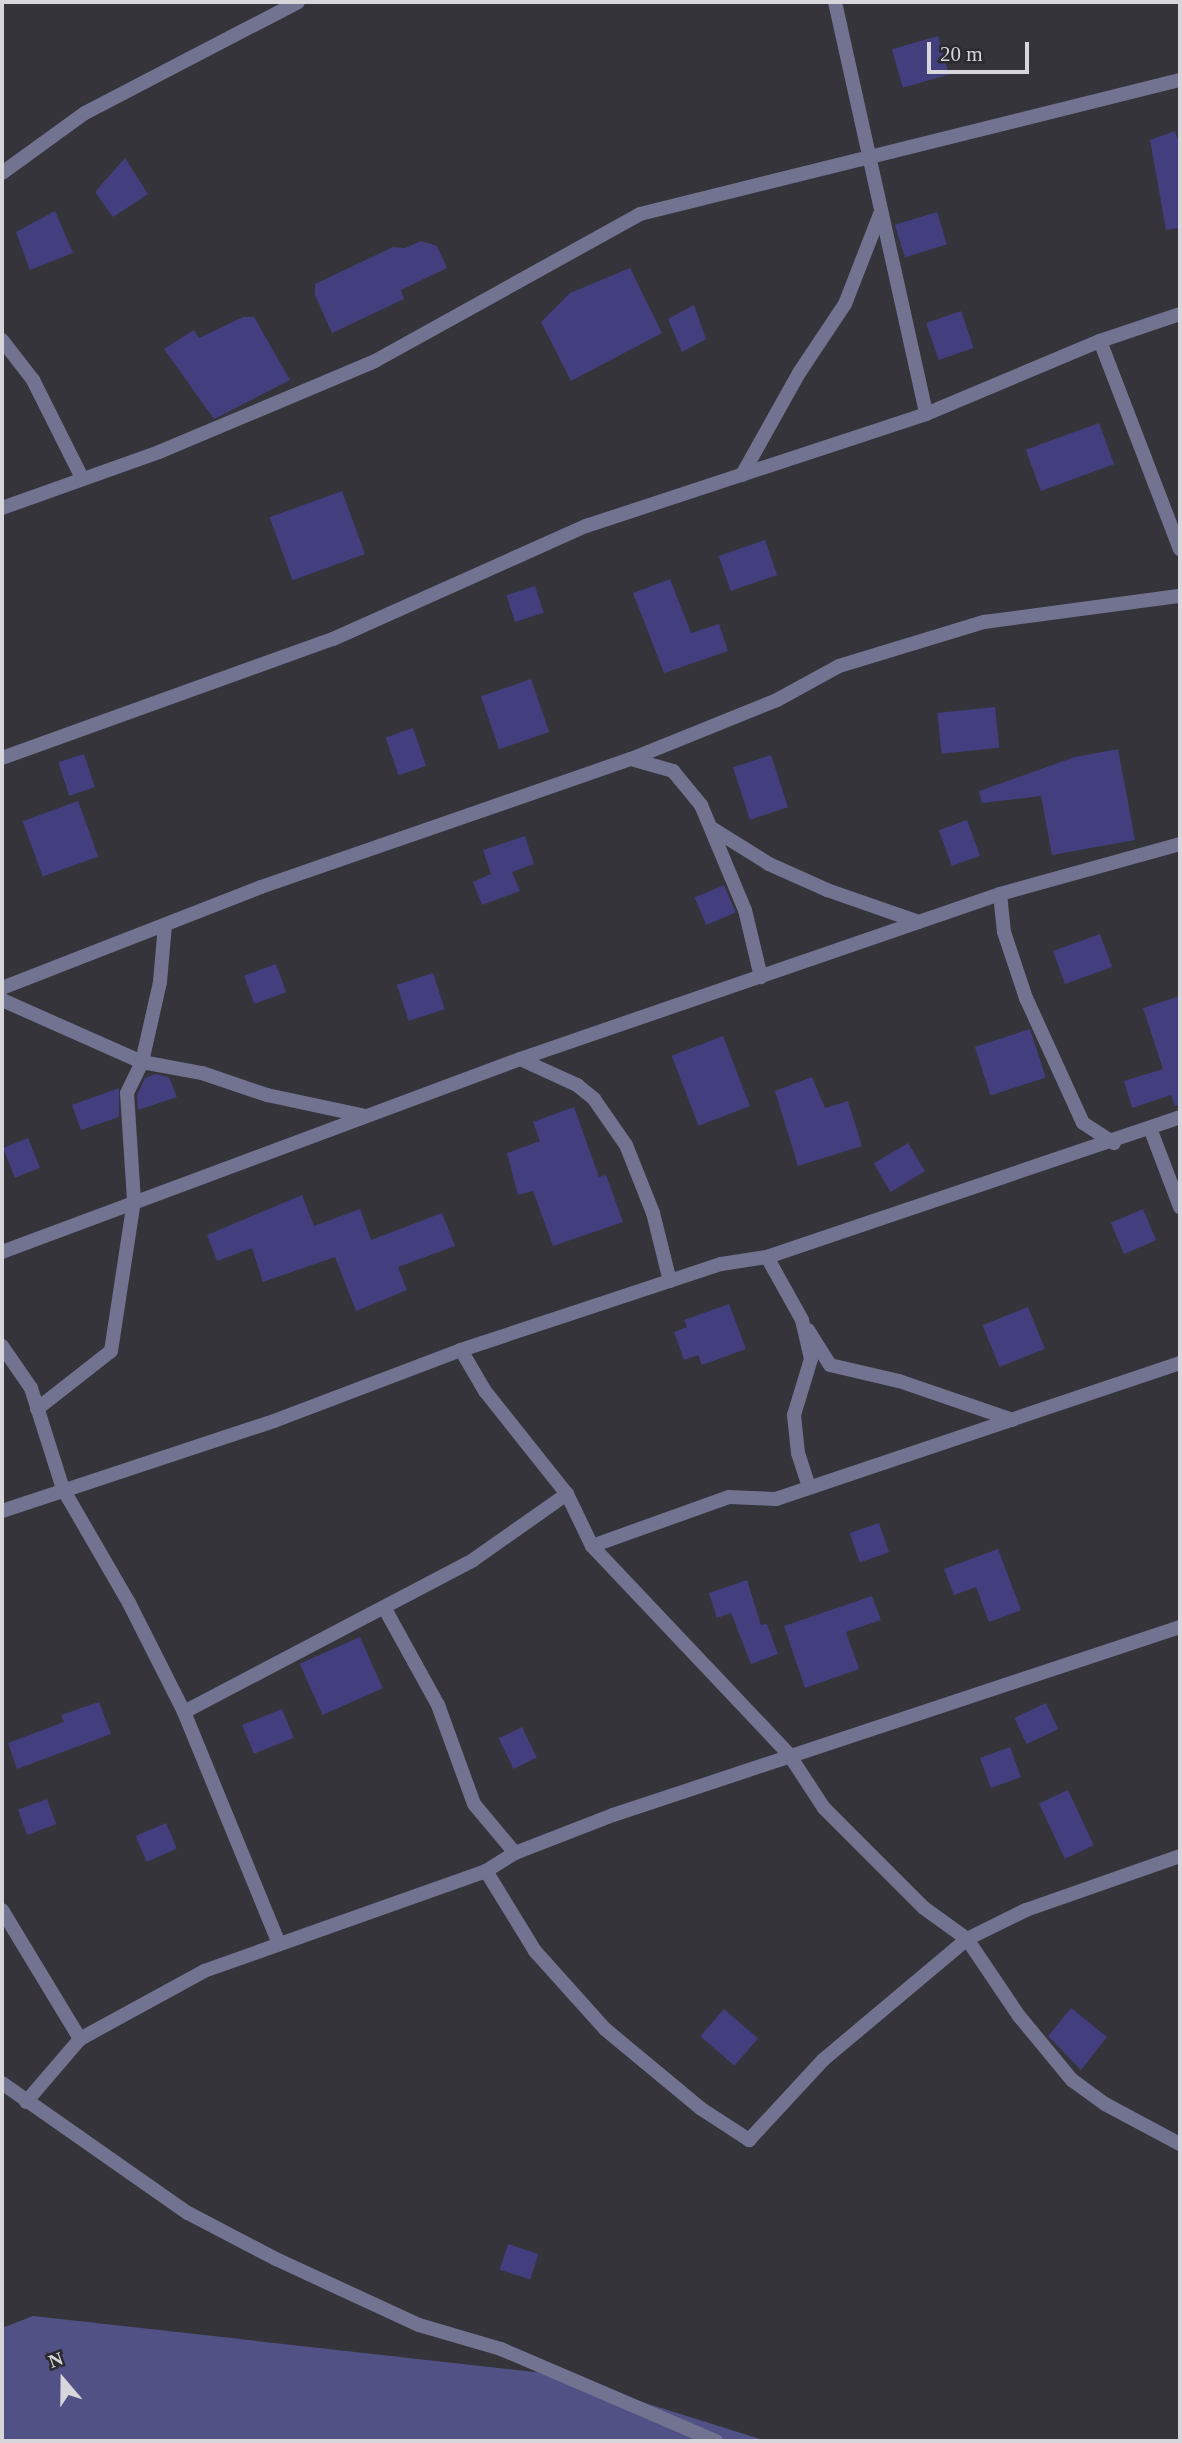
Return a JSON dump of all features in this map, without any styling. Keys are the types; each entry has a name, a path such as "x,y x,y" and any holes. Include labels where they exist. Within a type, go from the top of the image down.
{"street":[{"path":"2,173 85,113 298,2"},
{"path":"835,2 867,158 926,414"},
{"path":"2,508 159,452 375,361 640,214 1180,80"},
{"path":"742,475 799,373 845,304 880,214"},
{"path":"2,758 333,639 586,526 926,414 1100,341 1180,314"},
{"path":"2,340 33,380 82,478"},
{"path":"1100,341 1180,549"},
{"path":"2,988 261,887 631,759 777,700 839,666 984,622 1180,596"},
{"path":"631,759 673,771 701,805 745,910 761,977"},
{"path":"713,829 769,864 827,890 919,922"},
{"path":"2,1252 520,1059 1000,894 1180,844"},
{"path":"1000,894 1003,932 1026,998 1083,1123 1114,1143"},
{"path":"37,1409 111,1351 134,1201 127,1093 142,1062 160,982 165,925"},
{"path":"2,1000 142,1062 202,1073 267,1095 365,1116"},
{"path":"520,1059 577,1085 594,1099 626,1145 653,1213 670,1281"},
{"path":"2,1511 274,1421 461,1350 722,1264 767,1257 1114,1143 1180,1117"},
{"path":"1150,1128 1180,1207"},
{"path":"767,1257 830,1365 899,1381 1013,1420"},
{"path":"802,1320 811,1359 794,1415 809,1488"},
{"path":"2,1346 31,1388 62,1489 129,1603 184,1712 279,1944"},
{"path":"461,1350 485,1391 567,1494 592,1546 788,1753 824,1808 925,1908 967,1939 1019,2016 1072,2080 1105,2104 1180,2144"},
{"path":"592,1546 729,1497 776,1499 1180,1363"},
{"path":"184,1712 301,1648 385,1609 473,1560 567,1494"},
{"path":"385,1609 438,1705 474,1804 515,1853"},
{"path":"26,2102 80,2039 204,1971 486,1871 515,1853 788,1753 1180,1627"},
{"path":"486,1871 535,1951 605,2029 700,2108 749,2140 833,2051 967,1939 1026,1910 1180,1856"},
{"path":"2,1910 80,2039"},
{"path":"2,2083 188,2213 276,2259 419,2325 501,2349 716,2441"}],"shaded area":[{"path":"33,2316 553,2374 766,2441 2,2441 2,2328"}],"building":[{"path":"938,36 949,74 903,88 892,49"},
{"path":"1175,131 1180,146 1180,228 1166,230 1150,140"},
{"path":"125,158 148,194 113,217 95,192"},
{"path":"55,211 73,253 30,270 16,232"},
{"path":"937,212 947,245 905,257 895,225"},
{"path":"421,241 437,246 447,268 401,290 404,299 332,333 315,295 315,284 393,247 405,248"},
{"path":"630,268 662,333 571,381 541,322 570,293"},
{"path":"694,305 706,339 682,352 668,319"},
{"path":"961,311 974,348 939,360 926,323"},
{"path":"243,317 254,317 290,380 214,419 164,349 194,330 199,338"},
{"path":"1099,423 1114,464 1041,491 1026,450"},
{"path":"342,491 365,554 293,580 270,517"},
{"path":"765,540 777,575 731,591 719,556"},
{"path":"670,579 691,633 719,624 728,651 664,673 633,593"},
{"path":"535,586 544,613 515,622 506,595"},
{"path":"531,679 549,732 499,749 481,696"},
{"path":"995,707 999,748 942,754 937,713"},
{"path":"413,728 426,766 399,775 386,737"},
{"path":"1118,749 1135,840 1052,855 1041,796 982,803 979,791 1075,757"},
{"path":"84,754 95,787 69,796 58,762"},
{"path":"771,755 788,807 750,820 733,767"},
{"path":"78,801 98,856 43,877 23,821"},
{"path":"967,820 980,856 952,866 939,830"},
{"path":"525,836 534,864 512,872 520,891 482,905 473,882 491,874 483,850"},
{"path":"724,885 736,913 706,925 695,898"},
{"path":"1100,934 1112,967 1065,984 1053,951"},
{"path":"276,964 286,992 254,1004 244,976"},
{"path":"433,973 445,1009 409,1021 397,985"},
{"path":"1180,996 1180,1105 1175,1106 1171,1095 1132,1108 1124,1081 1163,1069 1143,1008"},
{"path":"1030,1029 1046,1078 991,1095 975,1047"},
{"path":"723,1036 750,1106 699,1126 672,1056"},
{"path":"156,1074 169,1077 177,1097 138,1110 137,1095 145,1078"},
{"path":"812,1077 825,1108 848,1101 862,1146 798,1166 775,1091"},
{"path":"119,1088 119,1117 81,1130 72,1105"},
{"path":"574,1107 599,1177 606,1175 623,1222 553,1246 533,1191 518,1195 507,1153 540,1141 533,1122"},
{"path":"28,1138 40,1168 15,1178 3,1148"},
{"path":"908,1143 925,1171 891,1192 874,1164"},
{"path":"302,1195 314,1226 360,1209 371,1240 442,1213 455,1246 398,1267 407,1290 356,1311 335,1257 263,1282 252,1248 217,1261 207,1235"},
{"path":"1143,1209 1156,1240 1124,1254 1111,1223"},
{"path":"729,1304 746,1349 702,1365 698,1355 684,1360 674,1332 687,1327 684,1320"},
{"path":"1028,1307 1045,1349 999,1367 983,1325"},
{"path":"879,1523 889,1552 860,1562 850,1533"},
{"path":"998,1549 1021,1610 989,1622 976,1587 954,1595 944,1569"},
{"path":"747,1580 761,1625 767,1624 778,1654 751,1664 731,1613 717,1618 709,1593"},
{"path":"872,1596 881,1620 846,1632 859,1669 805,1688 784,1626"},
{"path":"360,1637 383,1688 322,1715 300,1664"},
{"path":"99,1702 111,1734 17,1769 8,1743 64,1722 61,1715"},
{"path":"1046,1703 1058,1729 1027,1744 1014,1718"},
{"path":"282,1709 294,1738 254,1754 242,1725"},
{"path":"522,1727 537,1758 514,1769 499,1738"},
{"path":"1010,1747 1021,1777 991,1788 980,1758"},
{"path":"1068,1790 1094,1845 1065,1859 1039,1804"},
{"path":"47,1799 56,1824 27,1835 18,1810"},
{"path":"166,1823 177,1849 147,1862 136,1836"},
{"path":"1071,2008 1107,2037 1081,2070 1048,2036"},
{"path":"724,2009 758,2039 734,2066 700,2036"},
{"path":"508,2244 538,2254 530,2280 500,2270"}]}
